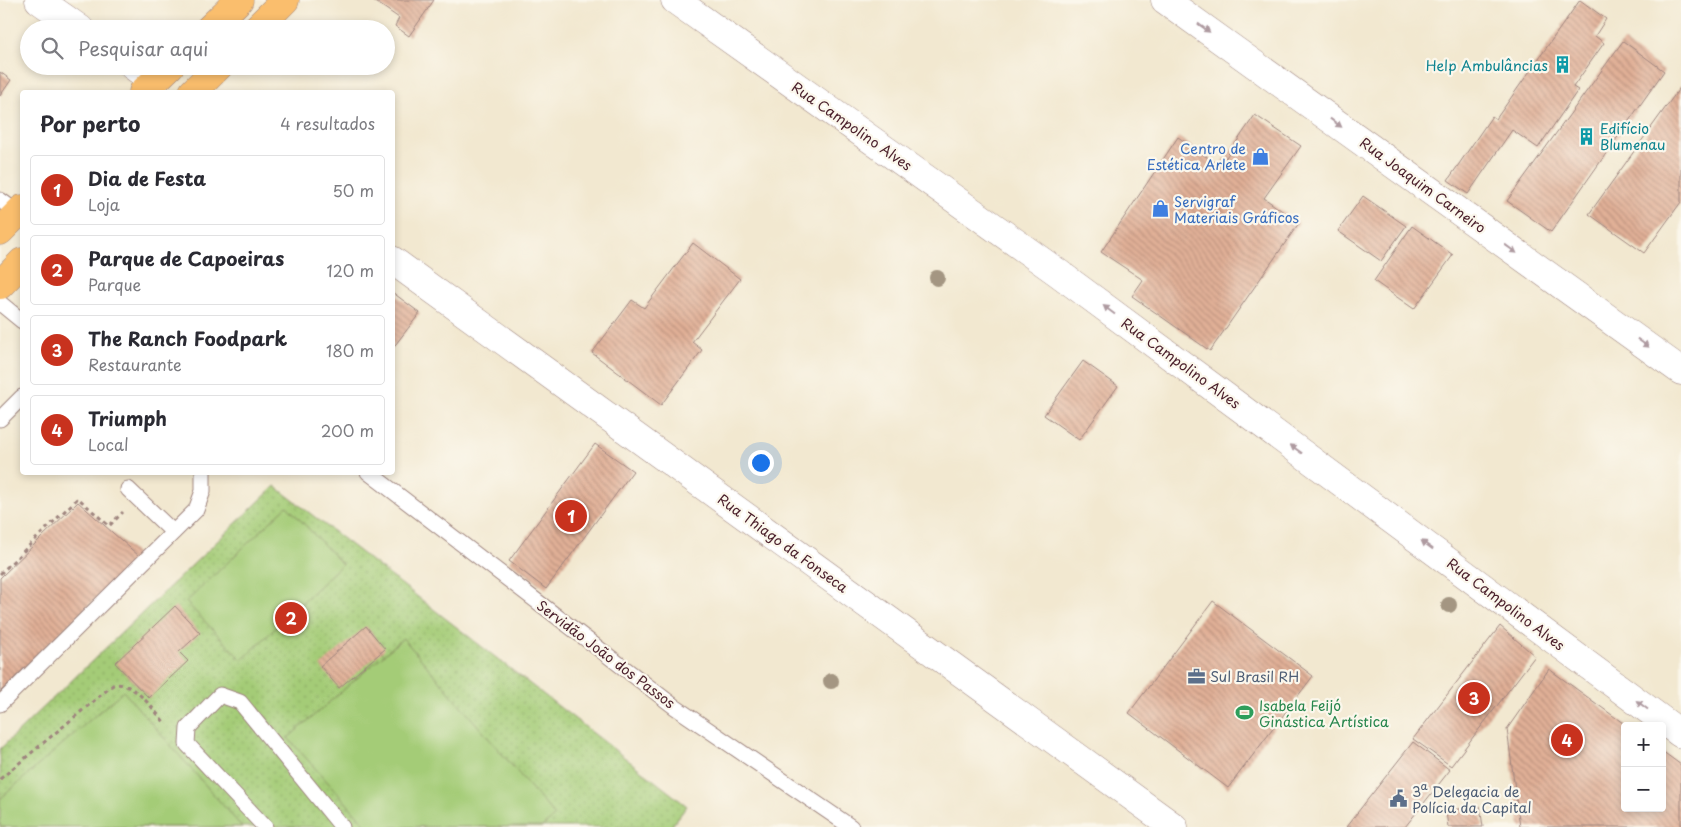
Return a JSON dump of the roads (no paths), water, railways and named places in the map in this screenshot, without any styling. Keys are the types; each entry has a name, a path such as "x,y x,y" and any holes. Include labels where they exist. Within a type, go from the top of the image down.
{"main road":[{"path":"218,20 239,0"},
{"path":"265,20 285,0"},
{"path":"195,90 210,75"},
{"path":"0,285 20,264"}],"street":[{"path":"39,0 67,20"},
{"name":"Rua Campolino Alves","path":"675,0 1057,272 1681,734"},
{"name":"Rua Joaquim Carneiro","path":"1165,0 1681,371"},
{"name":"Rua Thiago da Fonseca","path":"395,262 1174,827"}],"lane":[{"path":"0,303 20,319"},
{"path":"0,419 20,399"},
{"path":"0,704 196,510 203,491 203,475"},
{"name":"Servidão João dos Passos","path":"372,475 675,707 850,827"},
{"path":"133,493 173,532"},
{"path":"265,827 187,744 188,728 220,695 240,702 342,827"}],"place":[{"name":"Help Ambulâncias","path":"1562,65"},
{"name":"Edifício Blumenau","path":"1586,136"},
{"name":"Centro de Estética Arlete","path":"1260,156"},
{"name":"Servigraf Materiais Gráficos","path":"1160,209"},
{"name":"Dia de Festa","path":"571,516"},
{"name":"Parque de Capoeiras","path":"291,618"},
{"name":"Sul Brasil RH","path":"1196,676"},
{"name":"The Ranch Foodpark","path":"1474,698"},
{"name":"Isabela Feijó Ginástica Artística","path":"1245,713"},
{"name":"Triumph","path":"1567,740"},
{"name":"3ª Delegacia de Polícia da Capital","path":"1398,799"}]}
